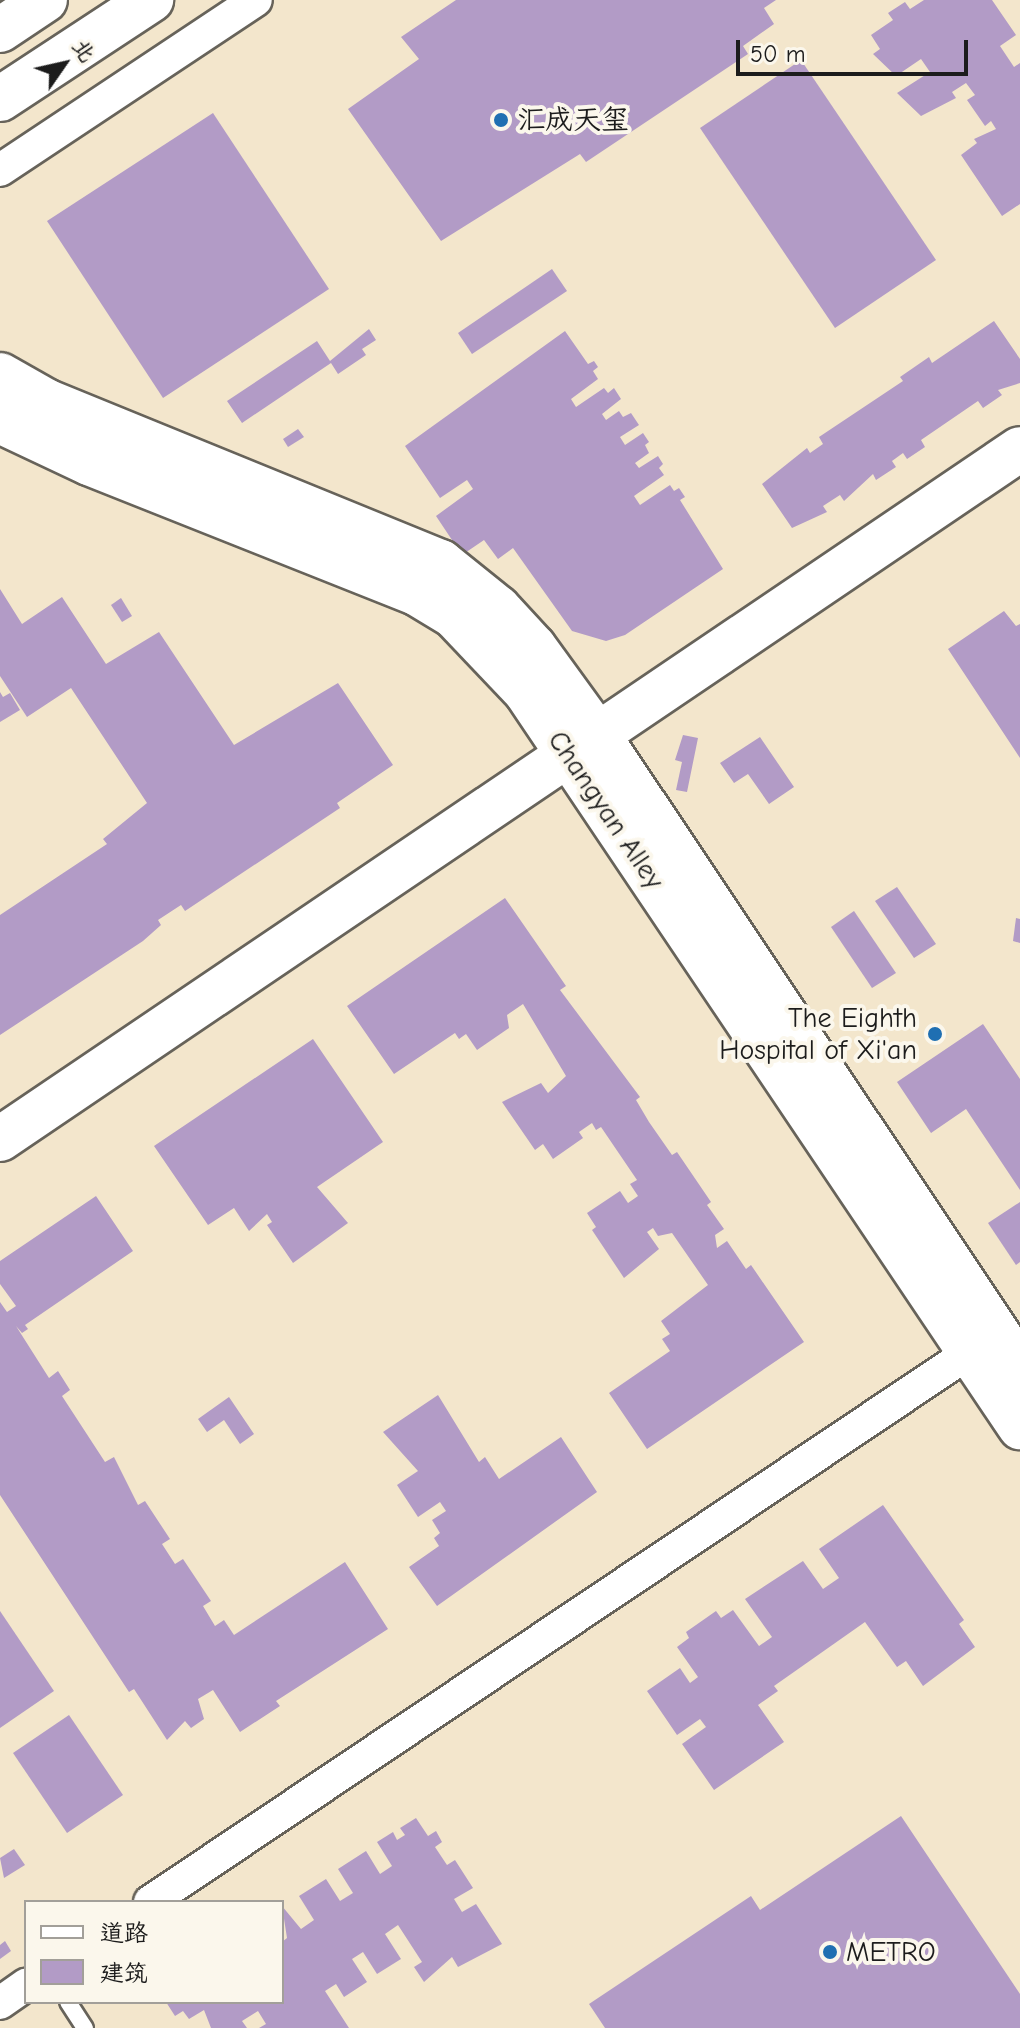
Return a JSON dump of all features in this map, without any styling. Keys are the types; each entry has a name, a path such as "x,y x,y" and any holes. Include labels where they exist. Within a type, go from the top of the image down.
{"street":[{"path":"0,30 45,0"},
{"path":"0,99 151,0"},
{"path":"0,170 256,0"},
{"name":"Changyan Alley","path":"0,375 46,401 441,562 498,608 534,647 583,745 1020,1427"},
{"name":"Changyan Alley","path":"0,421 442,608 583,745 1020,1367"},
{"path":"0,1139 1020,449"},
{"path":"153,1900 970,1352"},
{"path":"0,2003 24,1986"}],"lane":[{"path":"69,2004 85,2028"}],"building":[{"name":"汇成天玺","path":"456,0 776,0 764,8 774,24 743,46 748,54 586,162 580,154 441,241 348,109 419,59 401,37"},
{"path":"924,0 992,0 1016,35 1000,46 1014,67 1020,63 1020,204 1002,216 961,155 977,143 974,139 996,129 991,121 985,126 967,100 975,95 966,83 952,92 956,98 921,116 897,93 930,72 921,59 896,76 873,54 880,49 871,35 893,20 888,13 905,2 910,9"},
{"path":"801,60 936,260 835,328 700,128"},
{"path":"213,113 329,289 163,398 47,221"},
{"path":"552,269 567,291 472,354 458,333"},
{"path":"994,321 1020,359 1020,383 998,390 1002,395 983,408 978,401 921,440 925,447 907,459 903,453 892,461 896,467 876,480 873,474 844,501 840,495 823,506 827,512 792,528 762,484 807,448 810,453 823,444 819,437 903,381 900,377 929,357 932,363"},
{"path":"369,329 376,340 362,349 366,355 338,374 331,363 242,423 227,401 317,341 330,361"},
{"path":"565,331 588,364 594,361 598,367 593,371 598,379 571,399 576,407 604,388 608,393 614,388 621,399 602,414 606,420 619,411 623,417 631,413 639,425 620,437 625,445 643,433 649,442 645,445 649,453 635,463 639,468 658,456 663,464 659,468 664,475 634,496 640,505 670,485 674,491 679,488 685,497 680,500 723,569 625,635 606,641 572,631 513,548 498,559 484,540 462,555 436,516 473,489 467,480 440,498 405,446"},
{"path":"298,429 304,437 288,447 283,439"},
{"path":"0,589 22,624 62,597 106,664 159,632 234,745 338,683 393,765 337,803 340,808 185,911 181,905 158,920 161,925 143,941 0,1035 0,915 107,844 103,839 147,803 71,688 27,717 0,676"},
{"path":"121,598 132,616 122,622 111,605"},
{"path":"1004,611 1016,626 1020,624 1020,758 948,649"},
{"path":"0,692 3,697 10,693 20,710 0,722"},
{"path":"683,735 698,738 687,792 676,790 682,762 675,760"},
{"path":"760,737 794,787 769,804 748,774 734,783 720,763"},
{"path":"897,887 936,944 914,958 875,901"},
{"path":"505,898 566,986 560,990 640,1097 636,1100 649,1122 672,1155 677,1152 711,1202 707,1205 724,1229 715,1235 717,1248 727,1241 746,1269 751,1265 804,1342 647,1449 609,1393 670,1351 662,1339 670,1334 661,1321 708,1285 672,1233 658,1236 653,1228 647,1232 659,1249 624,1278 592,1230 596,1227 587,1213 620,1191 628,1203 638,1196 630,1184 637,1180 601,1127 596,1130 592,1123 579,1132 583,1138 553,1159 543,1144 535,1150 502,1102 541,1083 548,1093 566,1076 523,1004 507,1015 509,1028 477,1050 466,1034 459,1039 455,1033 394,1074 347,1006"},
{"path":"854,911 896,973 872,988 831,927"},
{"path":"1016,918 1020,919 1020,943 1013,941"},
{"path":"983,1024 1020,1079 1020,1190 966,1109 931,1133 897,1082"},
{"path":"313,1039 383,1142 317,1187 348,1223 293,1263 267,1225 272,1222 267,1214 249,1231 234,1208 208,1225 154,1146"},
{"path":"96,1196 133,1251 25,1325 28,1329 22,1333 16,1326 49,1378 58,1371 70,1390 62,1396 105,1462 114,1457 138,1505 145,1501 170,1539 162,1544 175,1564 183,1559 211,1601 203,1606 215,1626 224,1620 234,1635 345,1562 388,1629 276,1701 280,1706 240,1732 213,1690 198,1699 204,1719 191,1728 185,1721 167,1740 134,1689 129,1692 0,1495 0,1302 7,1312 16,1306 0,1284 0,1261"},
{"path":"1020,1202 1020,1262 1016,1265 988,1223"},
{"path":"438,1395 479,1462 485,1457 499,1479 561,1437 597,1492 437,1606 409,1567 439,1546 434,1538 440,1533 432,1520 446,1511 440,1502 418,1517 397,1485 418,1471 383,1432"},
{"path":"229,1397 254,1434 240,1444 224,1420 207,1432 198,1419"},
{"path":"883,1505 964,1620 959,1624 975,1647 923,1686 906,1661 897,1667 865,1622 774,1686 778,1691 758,1705 784,1742 714,1790 682,1744 706,1727 700,1719 677,1735 647,1691 680,1668 690,1683 698,1677 677,1647 689,1638 686,1632 716,1611 721,1618 733,1610 759,1646 772,1637 745,1599 803,1561 823,1589 839,1578 819,1549"},
{"path":"0,1611 54,1691 0,1728"},
{"path":"69,1715 123,1795 67,1833 13,1753"},
{"name":"METRO","path":"901,1816 1020,1994 1020,2028 605,2028 589,2004 751,1896 760,1910"},
{"path":"416,1818 428,1836 436,1831 442,1842 435,1847 447,1865 455,1860 473,1888 454,1899 462,1912 476,1904 502,1944 458,1967 452,1957 424,1982 414,1967 422,1962 398,1925 385,1934 401,1959 377,1974 363,1952 352,1959 367,1982 344,1997 336,1984 325,1991 349,2028 259,2028 266,2024 258,2011 242,2021 247,2028 211,2028 204,2010 189,2019 183,2011 175,2016 167,2004 284,2004 284,1940 287,1938 284,1908 301,1929 314,1920 299,1896 326,1879 340,1901 353,1893 338,1869 366,1851 380,1874 392,1866 377,1842 393,1832 397,1840 405,1835 400,1828"},
{"path":"14,1849 25,1865 4,1878 0,1858"},
{"path":"5,1941 11,1951 0,1959 0,1945"}],"place":[{"name":"汇成天玺","path":"501,120"},
{"name":"The Eighth Hospital of Xi'an","path":"935,1034"},
{"name":"METRO","path":"830,1952"}]}
